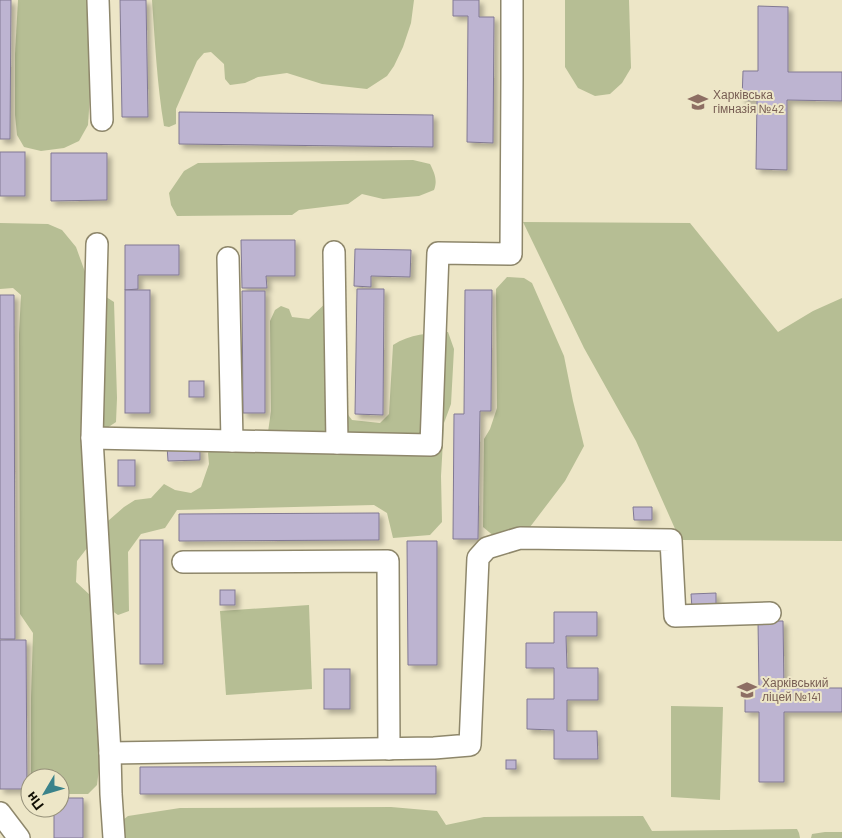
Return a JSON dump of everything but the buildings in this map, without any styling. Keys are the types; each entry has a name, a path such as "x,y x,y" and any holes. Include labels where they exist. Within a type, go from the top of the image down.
{"street":[{"path":"98,0 102,120"},
{"path":"92,438 431,445 438,253 511,254 512,0"},
{"path":"97,244 92,438 114,838"},
{"path":"334,252 338,443"},
{"path":"228,258 232,441"},
{"path":"110,753 389,749 470,745 478,558 487,548 520,538 671,540 675,616 770,613"},
{"path":"183,562 388,561 389,749"},
{"path":"0,813 19,838"}],"green space":[{"path":"18,0 92,0 92,66 88,125 79,141 64,148 41,151 24,147 17,135 15,115 15,54"},
{"path":"152,0 414,0 411,23 394,66 387,76 367,89 322,84 287,73 258,77 245,83 230,85 225,79 224,64 211,52 204,53 197,61 176,109 176,124 169,127 164,126 156,63"},
{"path":"565,0 629,0 631,68 622,83 610,94 595,96 578,88 565,67"},
{"path":"413,160 430,164 436,179 434,190 419,196 383,199 362,194 348,204 299,210 292,215 177,216 171,205 169,193 184,171 198,163"},
{"path":"523,222 690,223 778,332 813,311 842,298 842,541 680,540 636,441 584,348"},
{"path":"0,223 48,224 62,230 76,247 89,283 114,302 116,422 101,432 91,543 77,561 76,582 91,596 96,720 100,761 97,785 88,794 70,794 70,768 31,768 33,633 20,614 19,334 21,295 13,288 0,289"},
{"path":"507,277 524,278 532,283 564,356 584,446 565,481 530,527 511,534 495,537 483,527 484,439 490,429 497,408 496,289"},
{"path":"331,298 343,408 352,420 380,423 389,414 393,345 413,336 448,332 454,349 451,404 444,423 441,476 442,522 430,535 393,538 387,513 374,505 177,510 165,528 141,534 128,552 129,611 118,615 108,608 108,521 135,500 151,498 164,484 175,490 191,493 201,487 209,464 208,453 211,447 266,446 271,411 270,321 275,310 281,306 289,309 292,317 309,319"},
{"path":"309,605 312,689 226,695 220,611"},
{"path":"671,706 723,707 720,800 671,797"},
{"path":"391,807 437,811 446,825 484,817 643,816 652,831 797,829 800,838 120,838 119,823 128,816 180,808"},
{"path":"842,832 842,838 811,838 812,834"}],"place":[{"name":"Харківська гімназія №42","path":"698,102"},
{"name":"Харківський ліцей №141","path":"747,690"}]}
